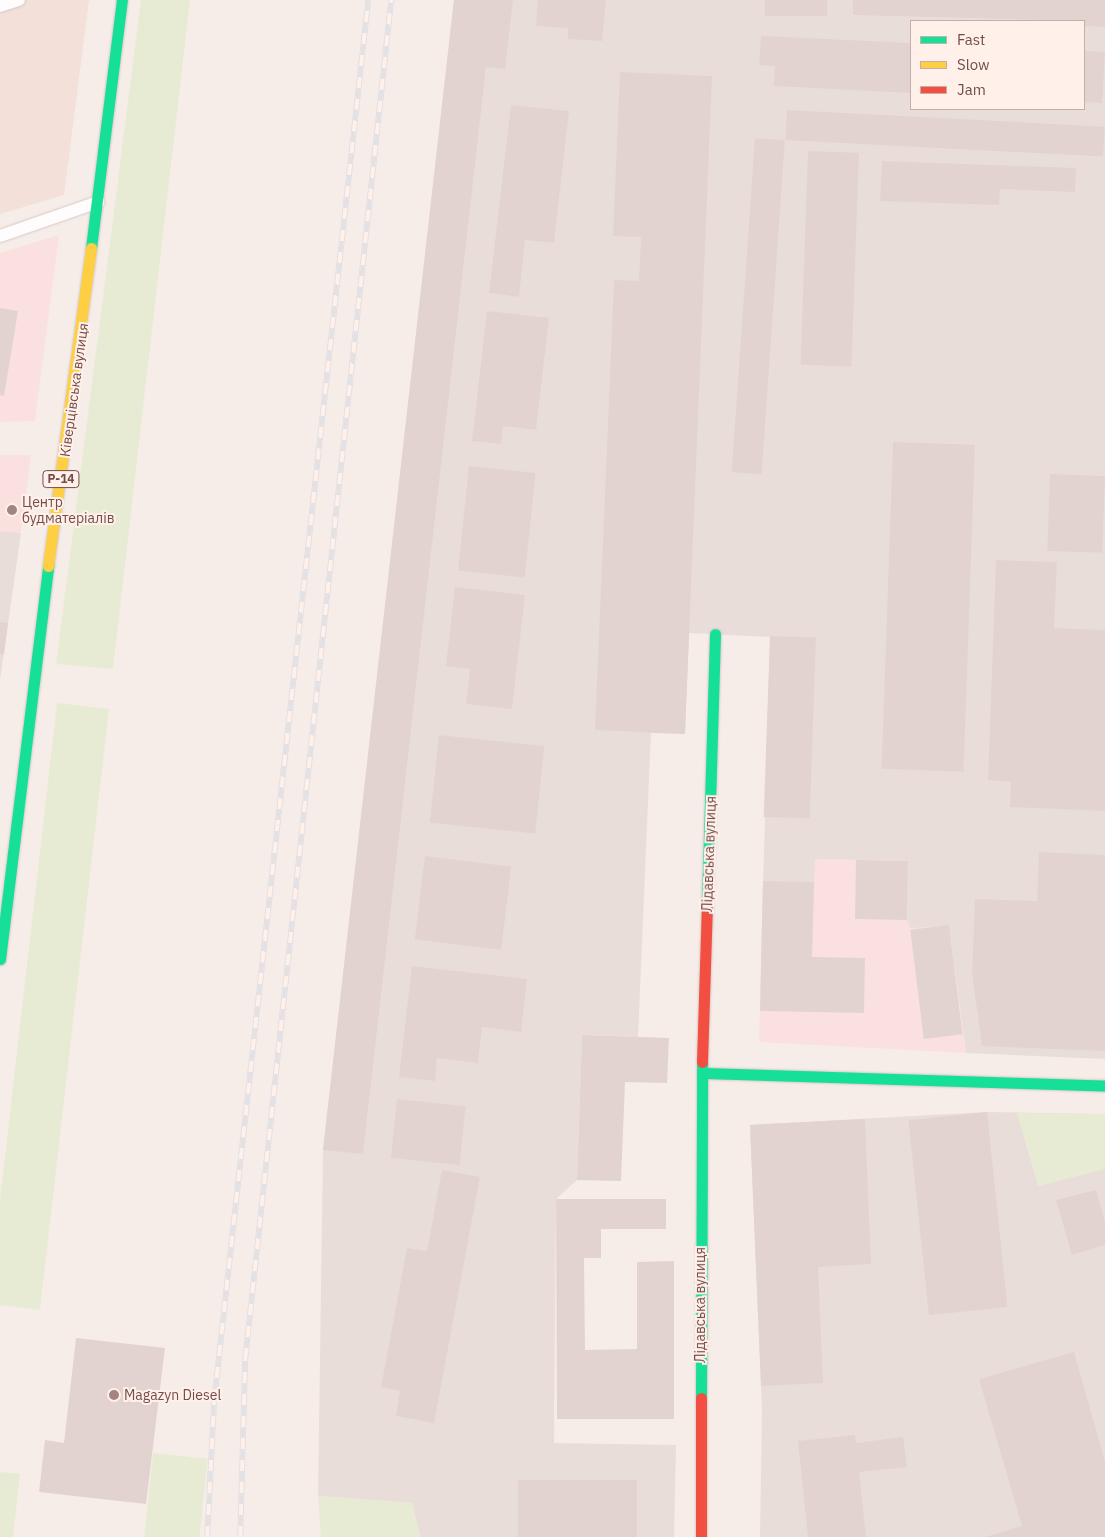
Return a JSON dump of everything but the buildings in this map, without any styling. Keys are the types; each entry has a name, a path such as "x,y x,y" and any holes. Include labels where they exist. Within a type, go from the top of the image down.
{"street":[{"name":"Ківерцівська вулиця","path":"0,958 40,618 98,202 122,0"},
{"name":"Лідавська вулиця","path":"701,1537 702,1073 716,634"},
{"path":"702,1073 1105,1086"}],"lane":[{"path":"0,6 19,0"},
{"path":"0,236 98,202"}],"shaded area":[{"path":"0,0 89,0 64,195 0,214"},
{"path":"454,0 1105,0 1105,1059 966,1053 949,926 910,928 907,920 908,861 815,859 812,957 761,957 770,637 689,633 685,734 651,733 638,1037 582,1035 577,1180 556,1199 554,1443 676,1445 674,1537 420,1537 412,1503 318,1496 323,1150"},
{"path":"59,235 35,421 0,422 0,253"},
{"name":"Центр будматеріалів","path":"0,455 31,455 21,533 0,531"},
{"path":"0,531 21,533 0,680"},
{"path":"815,859 908,861 907,920 949,925 966,1053 759,1042 761,957"},
{"path":"987,1112 1105,1114 1105,1537 760,1537 762,1410 750,1125"}],"green space":[{"path":"141,0 190,0 113,669 56,664"},
{"path":"57,703 109,709 40,1310 0,1305 0,1200"},
{"path":"1017,1113 1105,1114 1105,1169 1038,1186"},
{"path":"153,1453 208,1459 199,1537 144,1537"},
{"path":"0,1472 20,1474 13,1537 0,1537"},
{"path":"318,1496 412,1503 420,1537 321,1537"}],"railway":[{"path":"207,1537 214,1400 368,0"},
{"path":"240,1537 245,1359 391,0"}],"traffic: fast":[{"path":"91,248 122,0"},
{"path":"0,959 48,566"},
{"path":"707,904 715,634"},
{"path":"701,1398 702,1062"},
{"path":"702,1073 1105,1086"}],"traffic: slow":[{"path":"48,566 91,248"}],"traffic: jam":[{"path":"702,1062 707,904"},
{"path":"701,1398 701,1537"}],"place":[{"name":"Центр будматеріалів","path":"12,510"},
{"name":"Magazyn Diesel","path":"114,1395"}]}
